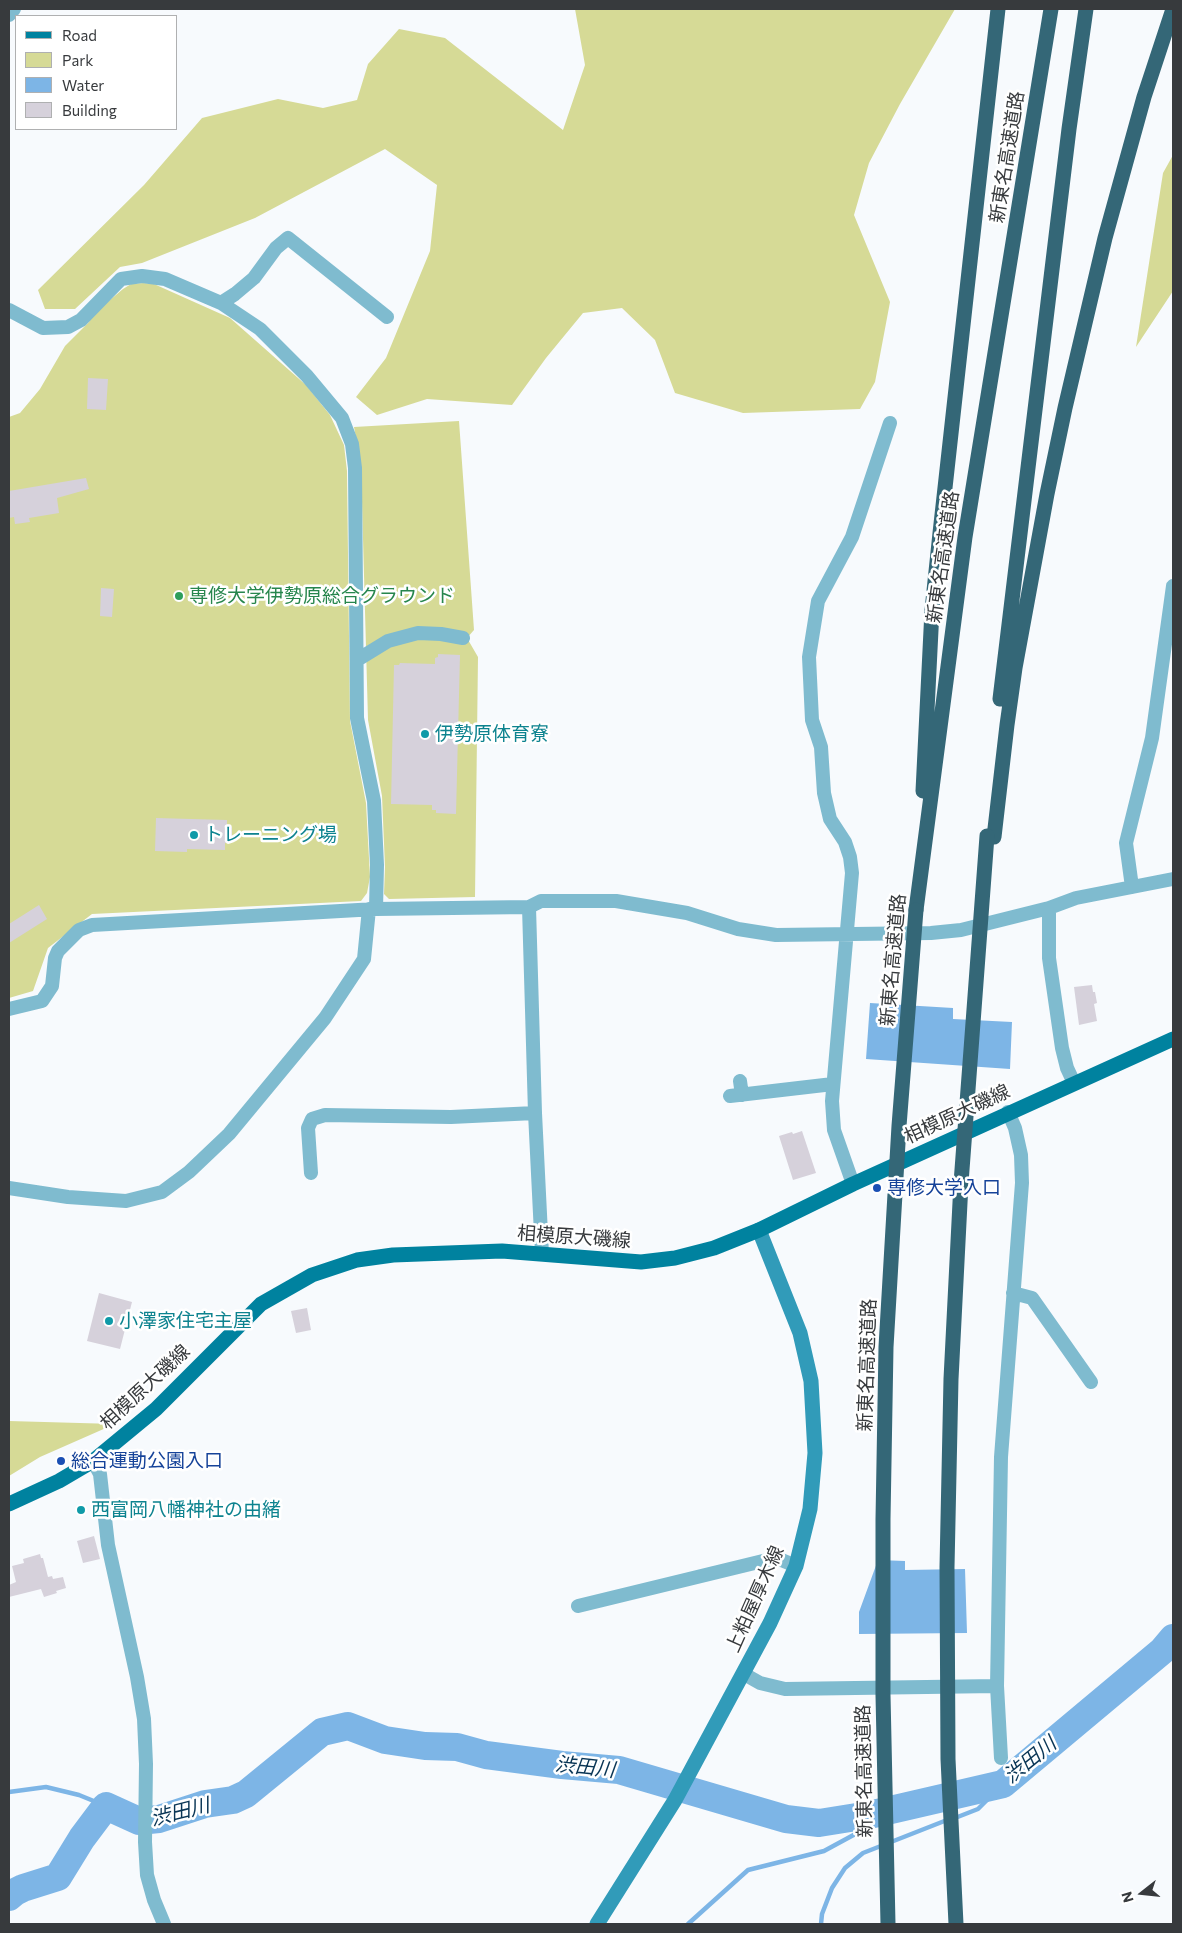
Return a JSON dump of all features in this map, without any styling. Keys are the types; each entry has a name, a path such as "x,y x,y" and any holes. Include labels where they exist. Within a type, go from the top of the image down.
{"highway":[{"path":"924,829 932,620 998,9"},
{"name":"新東名高速道路","path":"888,1924 883,1548 886,1347 899,1126 916,910 924,829 965,537 1051,9"},
{"path":"956,1924 948,1759 947,1547 951,1379 960,1203 977,959 990,880 997,726 1068,130 1086,9"},
{"path":"991,836 1015,668 1065,408 1107,228 1144,96 1173,9"}],"main road":[{"name":"相模原大磯線","path":"9,1504 93,1461 156,1409 261,1304 312,1274 357,1260 393,1255 502,1251 641,1262 675,1258 714,1248 759,1230 1008,1112 1173,1039"},
{"name":"上粕屋厚木線","path":"597,1924 690,1775 744,1674 796,1566 810,1509 813,1484 814,1426 811,1381 800,1333 759,1230"}],"street":[{"path":"9,15 14,9"},
{"path":"221,303 254,278 276,248 288,238 387,317"},
{"path":"9,310 43,328 68,327 81,320 121,279 142,276 165,279 221,303 260,329 307,376 340,414 352,444 355,468 357,718 374,802 377,865 373,909 364,959 325,1018 230,1134 189,1172 162,1192 126,1201 68,1197 9,1188"},
{"path":"853,1184 834,1130 833,1084 852,872 845,842 830,819 824,793 821,747 812,720 809,657 818,601 852,536 890,423"},
{"path":"1132,887 1126,843 1152,738 1173,586"},
{"path":"357,660 388,641 418,633 442,634 464,638"},
{"path":"9,1009 42,1001 52,986 55,958 58,951 79,930 92,925 373,909 529,907 541,902 616,900 687,913 738,929 776,935 930,933 961,930 1048,908 1076,898 1173,879"},
{"path":"529,907 534,1112 542,1254"},
{"path":"1048,908 1049,958 1062,1048 1067,1068 1074,1083"},
{"path":"737,1091 833,1084"},
{"path":"311,1172 308,1128 312,1119 325,1115 451,1117 534,1112"},
{"path":"1001,1758 997,1686 1001,1457 1022,1182 1021,1155 1015,1128 1008,1112"},
{"path":"1014,1293 1032,1298 1090,1382"},
{"path":"93,1461 100,1474 108,1545 143,1710 146,1764 145,1842 147,1875 154,1900 164,1924"},
{"path":"578,1606 767,1560 779,1559 796,1566"},
{"path":"744,1674 760,1682 785,1689 997,1686"}],"green space":[{"path":"575,9 955,9 900,104 869,163 854,215 890,302 875,382 860,409 743,413 675,393 655,340 622,308 583,313 546,358 512,405 427,399 377,415 356,397 386,358 430,251 437,185 385,149 255,218 142,263 120,267 75,309 45,309 38,290 144,185 202,118 278,99 323,108 357,100 368,64 399,29 445,38 563,130 585,65"},
{"path":"1173,155 1173,291 1136,347 1163,173"},
{"name":"専修大学伊勢原総合グラウンド","path":"131,284 154,284 230,318 306,385 330,415 344,445 347,471 350,721 366,803 370,877 367,893 361,901 92,914 48,948 33,991 9,998 9,417 20,413 40,389 65,346 98,310"},
{"name":"専修大学伊勢原総合グラウンド","path":"459,421 474,630 467,638 478,657 475,897 389,899 384,894 385,867 382,796 368,720 361,466 354,427"},
{"path":"9,1421 115,1424 40,1457 9,1476"}],"water":[{"path":"870,1003 953,1008 953,1019 1012,1022 1010,1069 866,1059"},
{"path":"878,1560 905,1561 905,1570 965,1569 967,1633 859,1634 859,1612"}],"building":[{"path":"88,378 108,379 106,410 87,409"},
{"path":"86,478 89,489 57,498 59,513 29,518 30,522 15,524 14,517 9,518 9,491"},
{"path":"101,588 114,589 112,617 100,616"},
{"name":"伊勢原体育寮","path":"438,654 460,655 456,814 436,813 436,810 432,810 432,805 391,804 394,665 399,665 400,663 435,664 435,658 438,657"},
{"name":"トレーニング場","path":"156,818 227,820 227,827 232,827 232,843 225,843 225,850 187,849 187,852 155,851"},
{"path":"39,905 47,919 9,943 9,924"},
{"path":"1092,985 1097,1003 1094,1004 1097,1021 1079,1025 1074,987"},
{"path":"802,1131 816,1173 793,1180 779,1136"},
{"name":"小澤家住宅主屋","path":"99,1293 132,1302 120,1349 87,1341"},
{"path":"307,1308 311,1330 296,1333 291,1311"},
{"path":"94,1536 100,1559 83,1563 77,1541"},
{"path":"40,1554 41,1558 43,1558 48,1577 52,1576 53,1579 63,1577 66,1588 44,1597 41,1589 9,1597 9,1585 16,1582 12,1566 24,1563 23,1559"}],"waterway":[{"name":"渋田川","path":"9,1897 23,1888 58,1877 82,1838 106,1806 139,1821 159,1819 205,1804 233,1800 246,1794 322,1732 348,1726 385,1740 425,1746 457,1747 486,1755 562,1765 619,1770 786,1819 819,1823 869,1815 1003,1784 1162,1651 1173,1638"},
{"path":"955,1818 978,1809 1003,1784"},
{"path":"9,1792 46,1787 79,1795 106,1806"},
{"name":"渋田川","path":"889,1815 902,1808"},
{"path":"688,1924 748,1870 824,1851 883,1819"},
{"path":"821,1924 822,1914 832,1888 845,1868 863,1853 947,1820"}],"place":[{"name":"専修大学伊勢原総合グラウンド","path":"179,596"},
{"name":"伊勢原体育寮","path":"425,734"},
{"name":"トレーニング場","path":"194,835"},
{"name":"専修大学入口","path":"877,1188"},
{"name":"小澤家住宅主屋","path":"109,1321"},
{"name":"総合運動公園入口","path":"61,1461"},
{"name":"西富岡八幡神社の由緒","path":"81,1510"}]}
